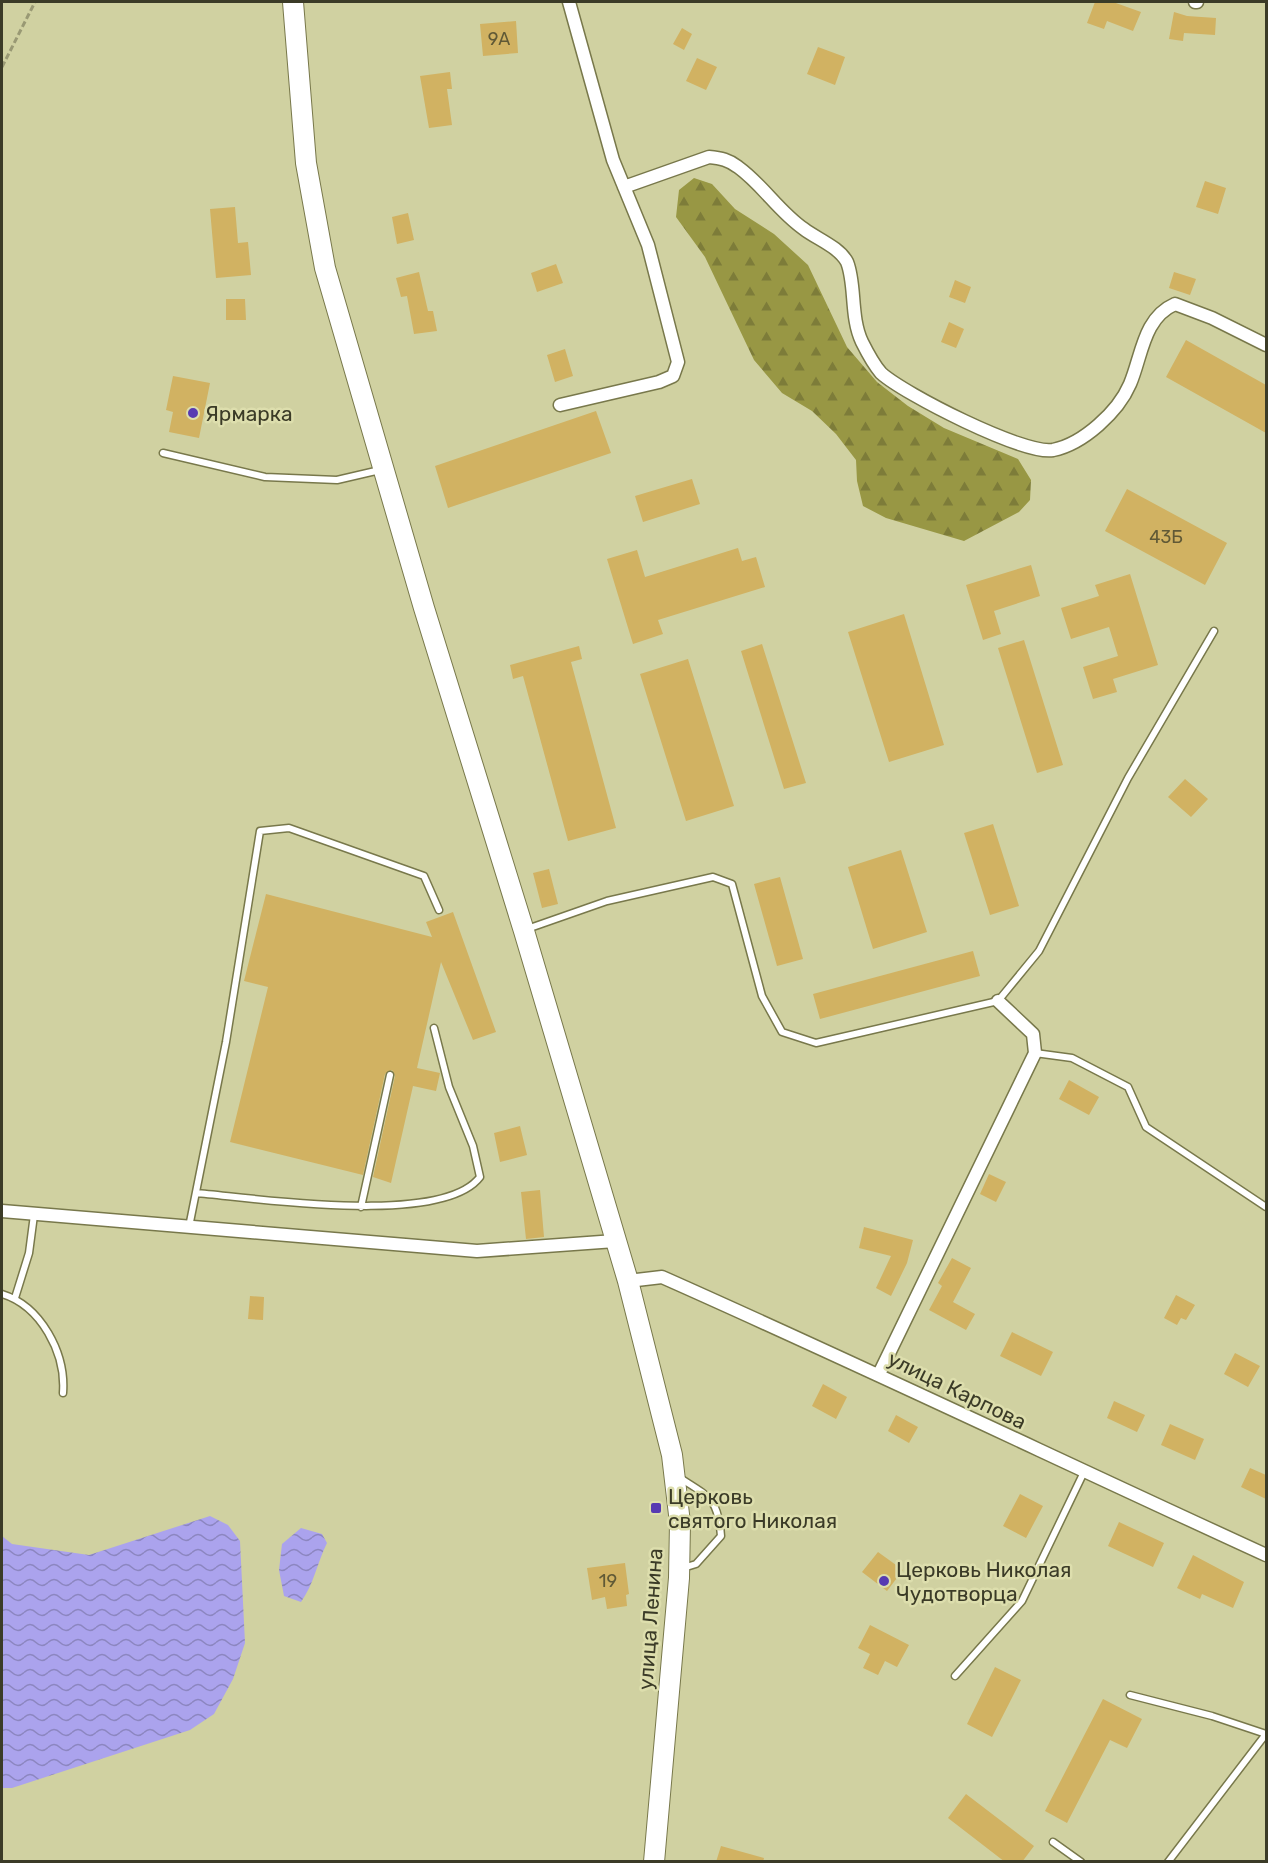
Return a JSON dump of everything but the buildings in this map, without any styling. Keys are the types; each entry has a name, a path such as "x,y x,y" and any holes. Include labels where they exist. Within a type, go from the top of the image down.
{"main road":[{"name":"улица Ленина","path":"293,2 306,163 325,268 424,608 524,931 628,1281 672,1455 680,1523 679,1569 654,1862"}],"street":[{"path":"560,405 659,382 673,376 678,362 648,245 613,160 569,2"},
{"path":"624,187 709,157 723,158 739,167 790,219 827,243 846,261 852,306 861,341 879,371 901,388 1009,441 1035,450 1052,450 1075,441 1101,422 1130,385 1143,343 1153,321 1162,310 1174,304 1212,318 1266,345"},
{"path":"879,1374 1035,1053 1033,1034 998,1001"},
{"path":"2,1211 477,1251 615,1241"},
{"name":"улица Карпова","path":"628,1281 662,1276 879,1374 1084,1472 1266,1555"}],"lane":[{"path":"163,453 265,477 337,480 383,469"},
{"path":"524,931 607,901 713,877 732,884 762,996 782,1032 816,1043 998,1001 1039,951 1128,778 1214,631"},
{"path":"189,1228 226,1042 260,831 289,828 424,876 439,909"},
{"path":"196,1193 361,1207 420,1203 472,1188 480,1177 474,1146 449,1087 434,1028"},
{"path":"1035,1053 1072,1058 1128,1087 1146,1127 1266,1207"},
{"path":"361,1207 390,1074"},
{"path":"15,1298 29,1254 34,1215"},
{"path":"2,1294 15,1298 29,1308 59,1352 64,1374 63,1393"},
{"path":"955,1676 1022,1601 1084,1472"},
{"path":"675,1475 706,1495 719,1512 721,1536 696,1564 679,1569"},
{"path":"1130,1695 1212,1716 1266,1734 1168,1862"},
{"path":"1053,1842 1081,1862"}],"path":[{"path":"2,67 35,2"}],"green space":[{"path":"694,178 712,184 735,209 774,234 808,265 847,347 877,382 908,406 944,428 1018,459 1031,480 1030,500 1019,512 964,541 886,518 863,506 857,481 856,460 836,434 812,411 782,393 754,360 705,257 676,217 679,190"}],"water":[{"path":"210,1516 228,1525 240,1541 245,1643 233,1679 214,1714 190,1730 12,1788 2,1788 2,1536 12,1544 89,1555"},
{"path":"301,1528 322,1534 327,1543 301,1602 284,1596 279,1570 282,1544"}],"place":[{"name":"Ярмарка","path":"193,413"},
{"name":"Церковь святого Николая","path":"656,1508"},
{"name":"Церковь Николая Чудотворца","path":"884,1581"}]}
